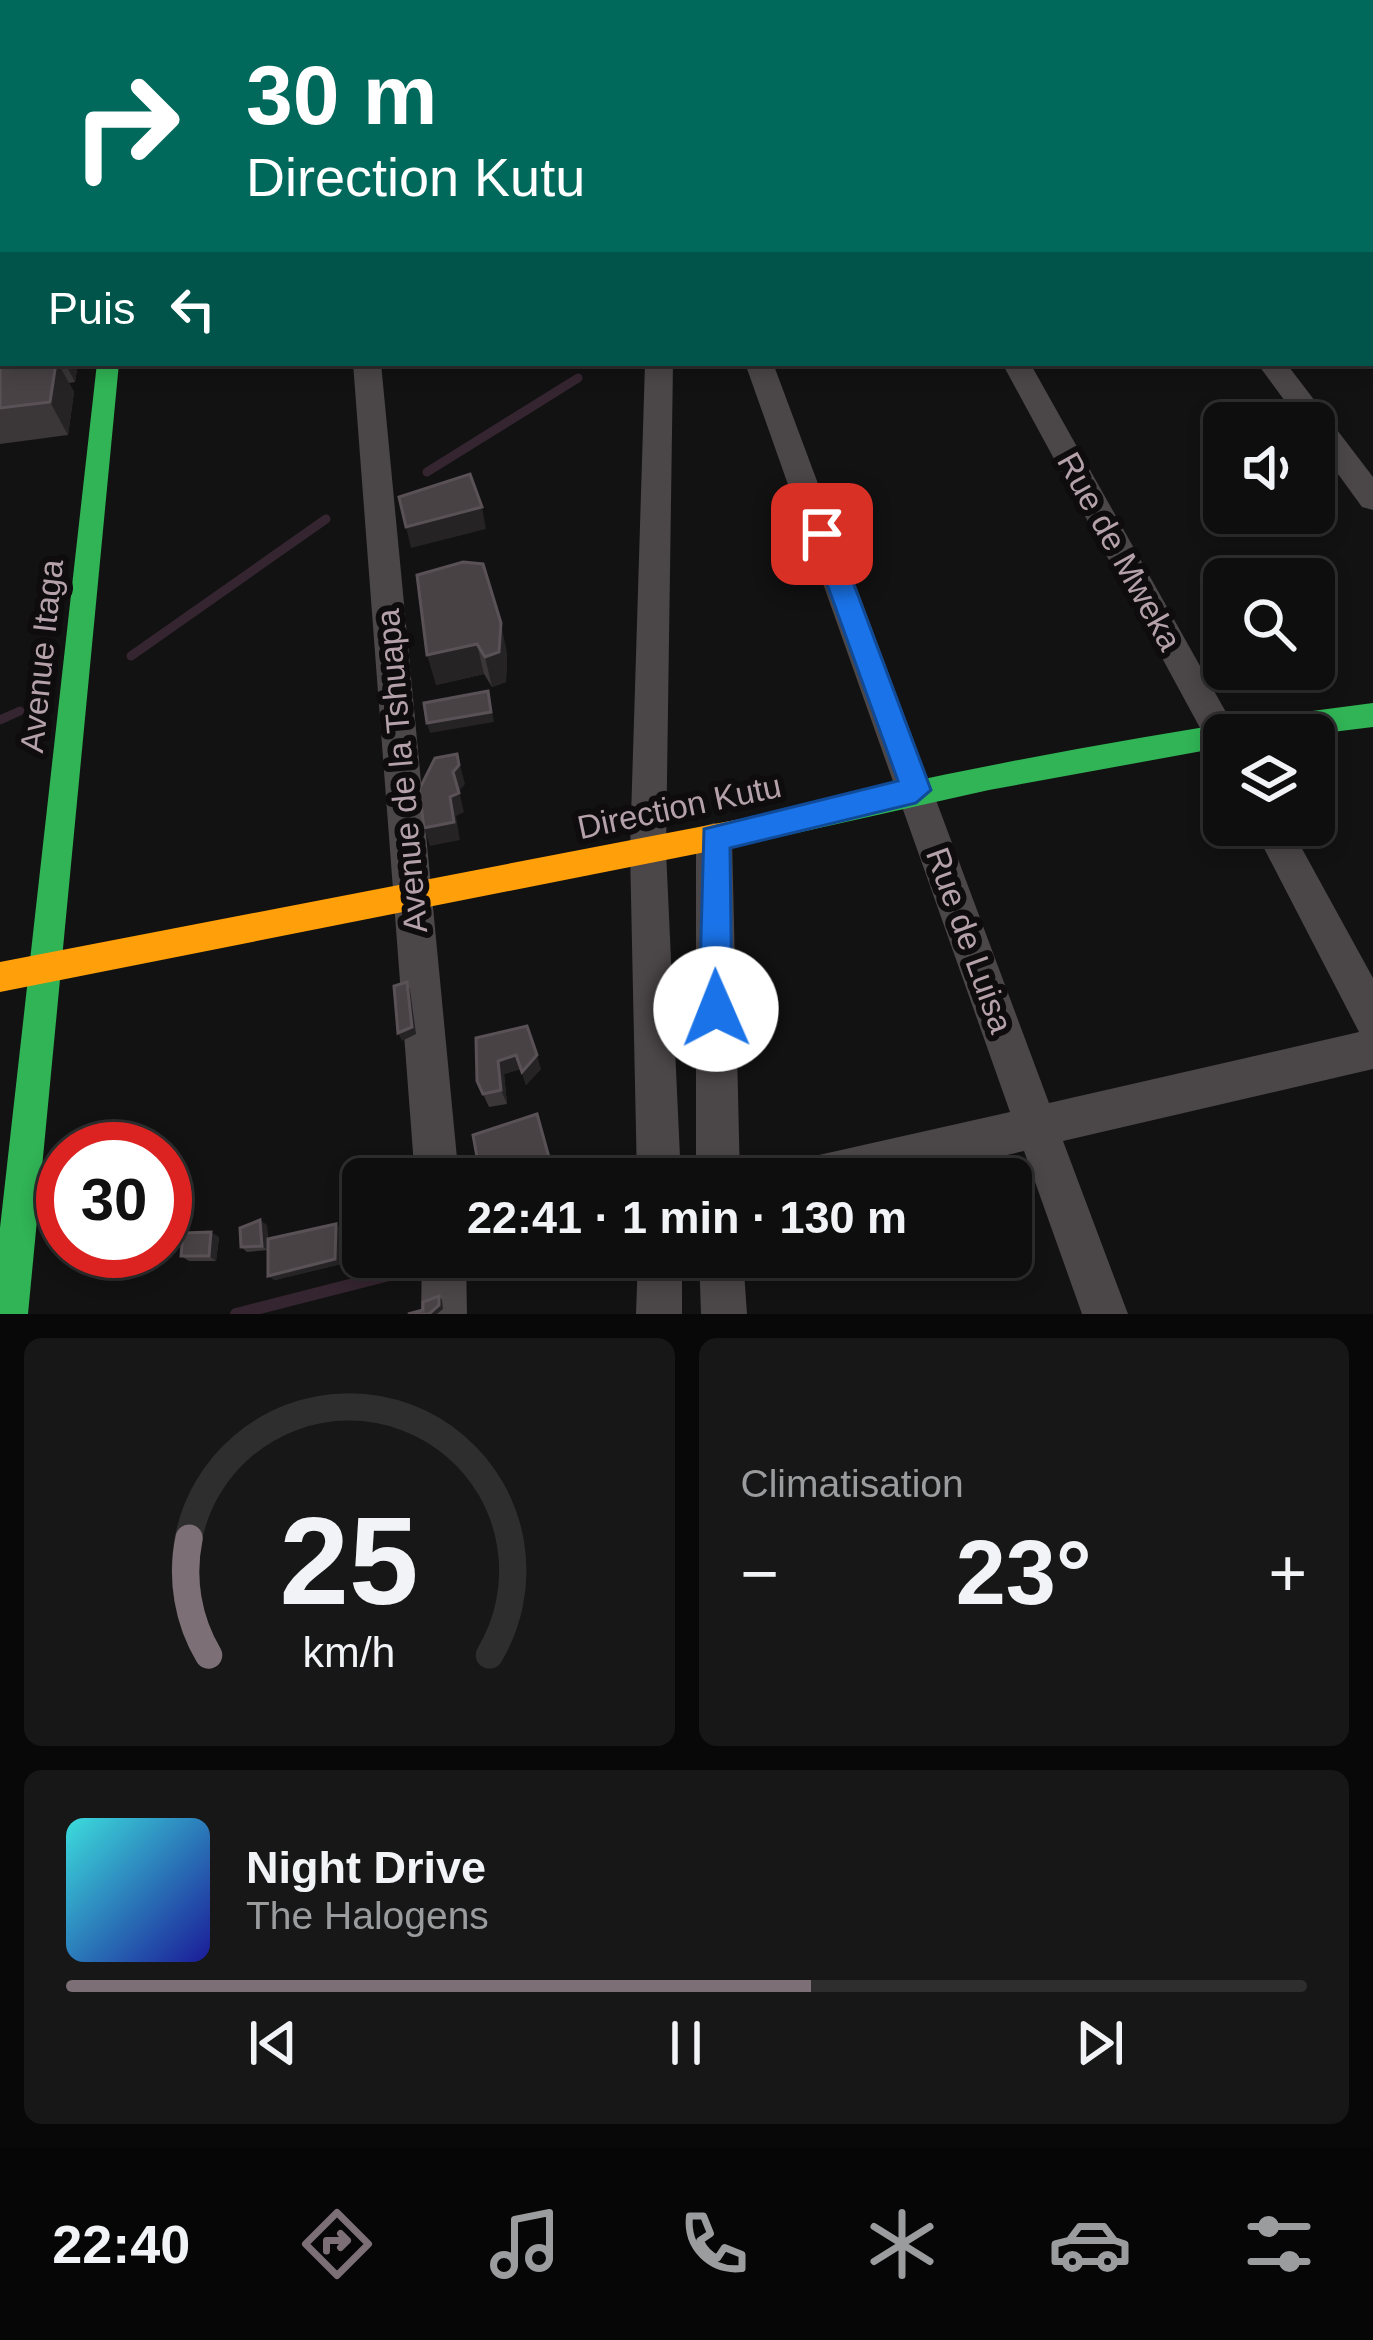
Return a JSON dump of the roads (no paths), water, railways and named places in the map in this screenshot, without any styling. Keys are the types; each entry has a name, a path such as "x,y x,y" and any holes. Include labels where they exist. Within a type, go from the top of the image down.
{"street":[{"name":"Avenue Itaga","path":"9,1314 109,366"},
{"name":"Avenue de la Tshuapa","path":"367,366 435,1158"},
{"path":"658,366 648,850 658,1158"},
{"name":"Rue de Luisa","path":"760,366 1106,1314"},
{"name":"Rue de Mweka","path":"1018,366 1209,714"},
{"path":"1273,366 1373,499"},
{"name":"Direction Kutu","path":"1335,721 1373,715"},
{"name":"Direction Kutu","path":"0,977 714,838 916,790 1203,740"},
{"path":"714,838 718,1158"},
{"path":"1281,846 1373,1018"},
{"path":"902,1158 1373,1049"},
{"path":"444,1314 448,1278"},
{"path":"659,1314 660,1278"},
{"path":"722,1278 724,1314"}],"waterway":[{"path":"427,472 578,378"},
{"path":"131,656 326,519"},
{"path":"0,720 20,711"},
{"path":"236,1314 377,1278"}]}
